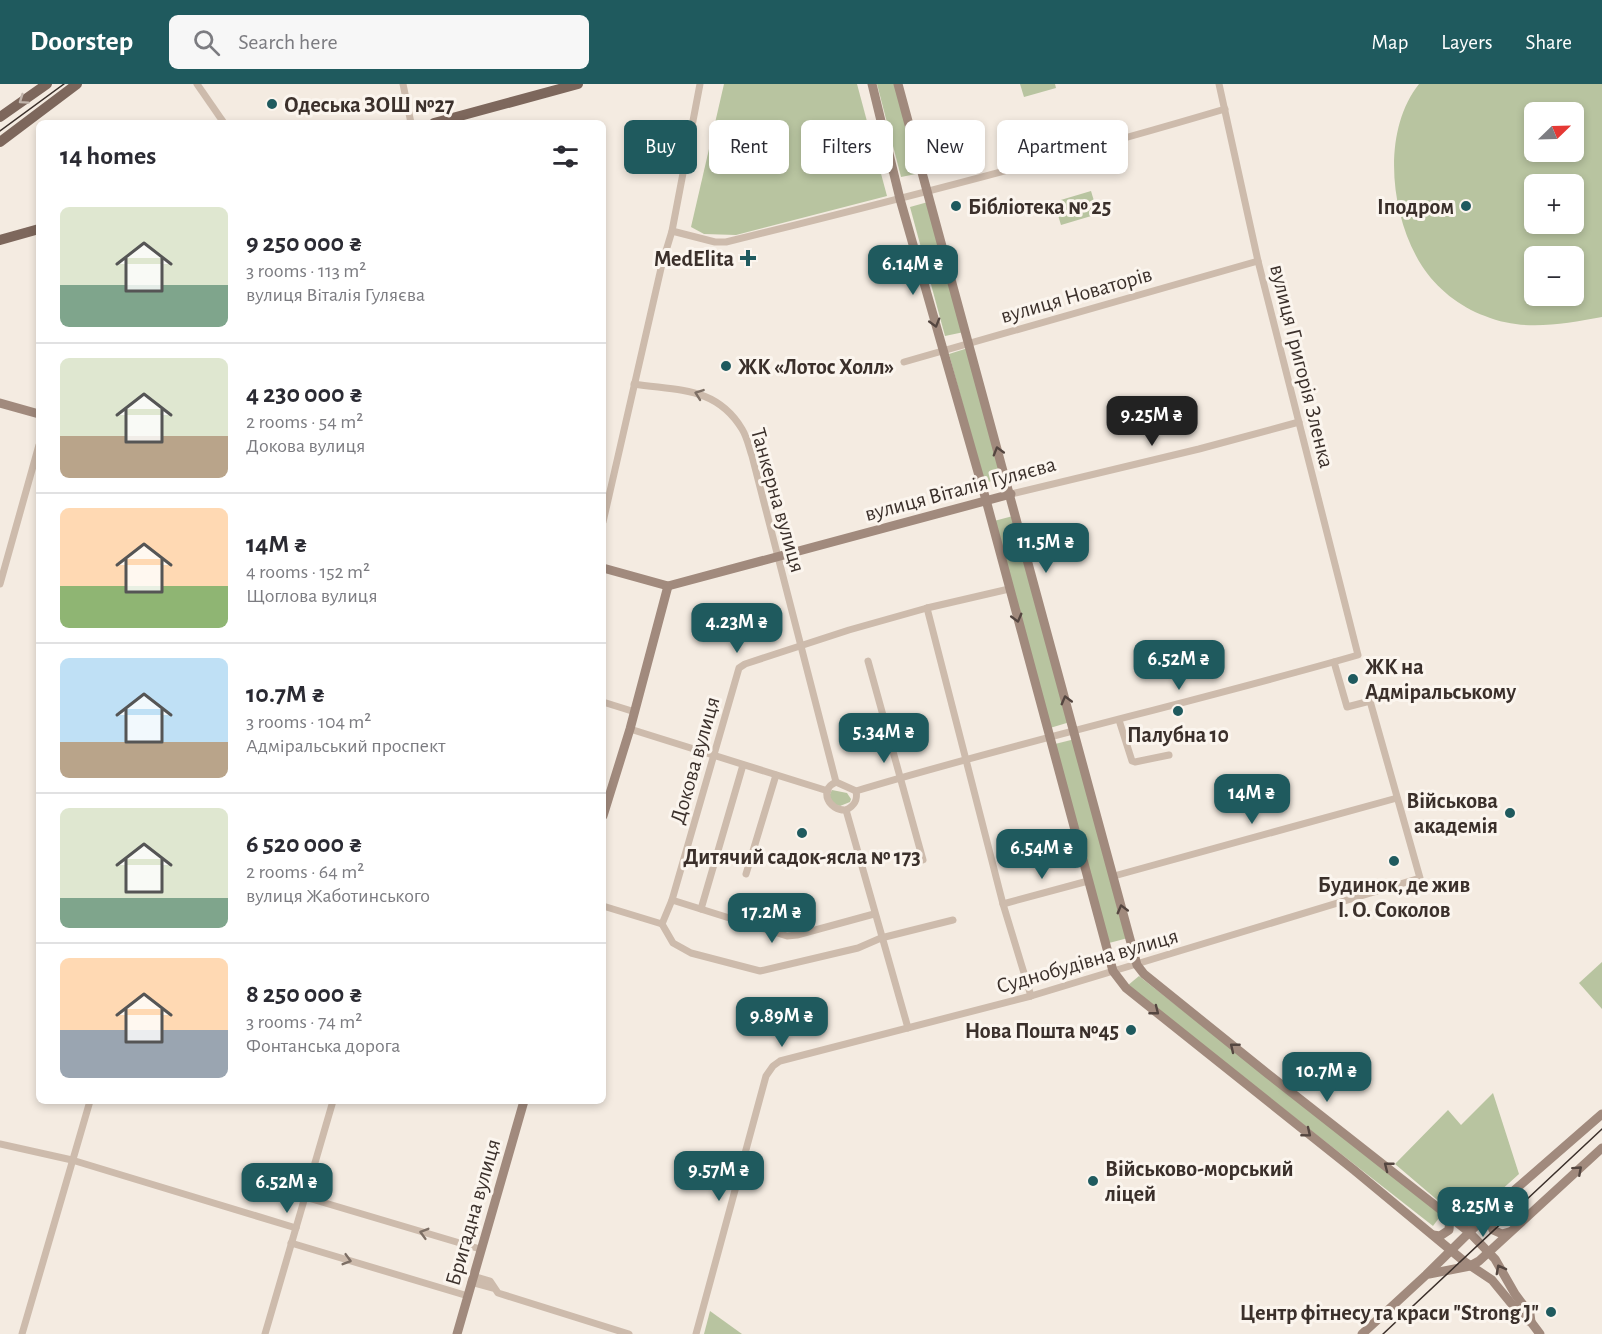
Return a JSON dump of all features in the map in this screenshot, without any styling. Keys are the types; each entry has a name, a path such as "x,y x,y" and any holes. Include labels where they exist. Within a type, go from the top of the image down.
{"main road":[{"path":"0,117 47,84"},
{"path":"0,142 77,84"},
{"path":"445,120 578,84"},
{"path":"872,84 900,199 986,500 1113,971 1126,988 1450,1251 1492,1280 1524,1319 1531,1322"},
{"path":"898,84 1137,965 1144,975 1469,1232 1490,1252 1530,1314 1531,1322 1540,1334"},
{"path":"0,240 36,231"},
{"path":"0,403 36,413"},
{"name":"вулиця Віталія Гуляєва","path":"668,586 1011,494"},
{"path":"606,569 668,586 630,729 606,806"},
{"name":"Бригадна вулиця","path":"457,1334 523,1104"},
{"path":"1362,1334 1469,1232 1602,1114"},
{"path":"1426,1275 1470,1266 1490,1252 1602,1148"},
{"path":"1491,1212 1490,1222 1493,1230 1502,1234 1509,1233"},
{"path":"1433,1235 1440,1236 1449,1230 1450,1216"}],"street":[{"path":"197,84 222,120"},
{"path":"403,84 410,120"},
{"path":"606,509 662,264 672,231 700,84"},
{"name":"вулиця Григорія Зленка","path":"1219,84 1258,261 1358,655 1334,662"},
{"path":"672,231 716,242 726,242 1099,146 1225,109"},
{"name":"вулиця Новаторів","path":"904,362 1258,261"},
{"name":"Танкерна вулиця","path":"634,384 689,390 708,396 725,406 743,430 836,782"},
{"name":"вулиця Віталія Гуляєва","path":"1011,494 1199,449 1299,422"},
{"path":"0,584 36,456"},
{"name":"Докова вулиця","path":"662,924 672,900 740,668 745,664 801,646 927,608 1009,589"},
{"path":"927,608 1003,904 1031,996"},
{"path":"868,661 923,860"},
{"path":"856,791 855,803 846,810 833,808 829,803 828,791 831,784 836,782 856,791 966,759 1334,662 1347,707 1370,701 1397,798 1114,876"},
{"path":"606,703 635,711"},
{"path":"1119,720 1132,761 1169,755"},
{"path":"630,729 828,791"},
{"path":"701,909 743,765"},
{"path":"746,874 776,775"},
{"name":"Суднобудівна вулиця","path":"696,1334 766,1076 773,1066 780,1061 1031,996 1420,878 1397,798"},
{"path":"846,810 908,1028"},
{"path":"1003,904 1088,881"},
{"path":"672,900 787,936 874,914"},
{"path":"606,907 662,924 673,943 691,953 760,972 858,948 881,938 953,920"},
{"path":"22,1334 89,1104"},
{"path":"265,1334 332,1104"},
{"path":"0,1144 72,1160 296,1227"},
{"path":"305,1197 480,1249"},
{"path":"291,1244 468,1296"},
{"path":"472,1279 490,1281 498,1293 629,1334"}],"green space":[{"path":"724,84 857,84 867,120 801,120 801,174 881,174 887,196 736,235 704,234 691,227 709,149 709,174 789,174 789,120 716,120"},
{"path":"877,84 896,84 906,120 905,174 916,174 901,177 893,146 893,120 886,120"},
{"path":"1020,84 1055,84 1056,88 1024,97"},
{"path":"1419,84 1602,84 1602,317 1543,325 1514,324 1485,316 1467,307 1449,296 1434,282 1411,246 1397,199 1394,174 1399,126 1407,104"},
{"path":"1091,191 1098,214 1061,225 1054,202"},
{"path":"928,202 964,332 945,336 910,207"},
{"path":"968,348 1004,478 984,483 949,354"},
{"path":"1013,516 1070,722 1050,728 994,521"},
{"path":"1075,739 1128,938 1109,943 1055,744"},
{"path":"832,790 847,793 851,799 850,802 840,806 833,804 829,796"},
{"path":"1602,962 1602,1009 1579,983"},
{"path":"1139,976 1442,1214 1433,1226 1127,986"},
{"path":"1493,1093 1519,1174 1478,1211 1449,1210 1395,1164 1448,1110 1461,1125"},
{"path":"710,1311 742,1334 704,1334"}],"tram line":[{"path":"0,131 64,84"},
{"path":"1383,1334 1602,1129"}],"place":[{"name":"Одеська ЗОШ №27","path":"272,104"},
{"name":"Бібліотека № 25","path":"956,206"},
{"name":"Іподром","path":"1466,206"},
{"name":"MedElita","path":"748,258"},
{"name":"ЖК «Лотос Холл»","path":"726,366"},
{"name":"ЖК на Адміральському","path":"1353,679"},
{"name":"Палубна 10","path":"1178,711"},
{"name":"Військова академія","path":"1510,813"},
{"name":"Дитячий садок-ясла № 173","path":"802,833"},
{"name":"Будинок, де жив І. О. Соколов","path":"1394,861"},
{"name":"Нова Пошта №45","path":"1131,1030"},
{"name":"Військово-морський ліцей","path":"1093,1181"},
{"name":"Центр фітнесу та краси \"Strong J\"","path":"1551,1312"}]}
